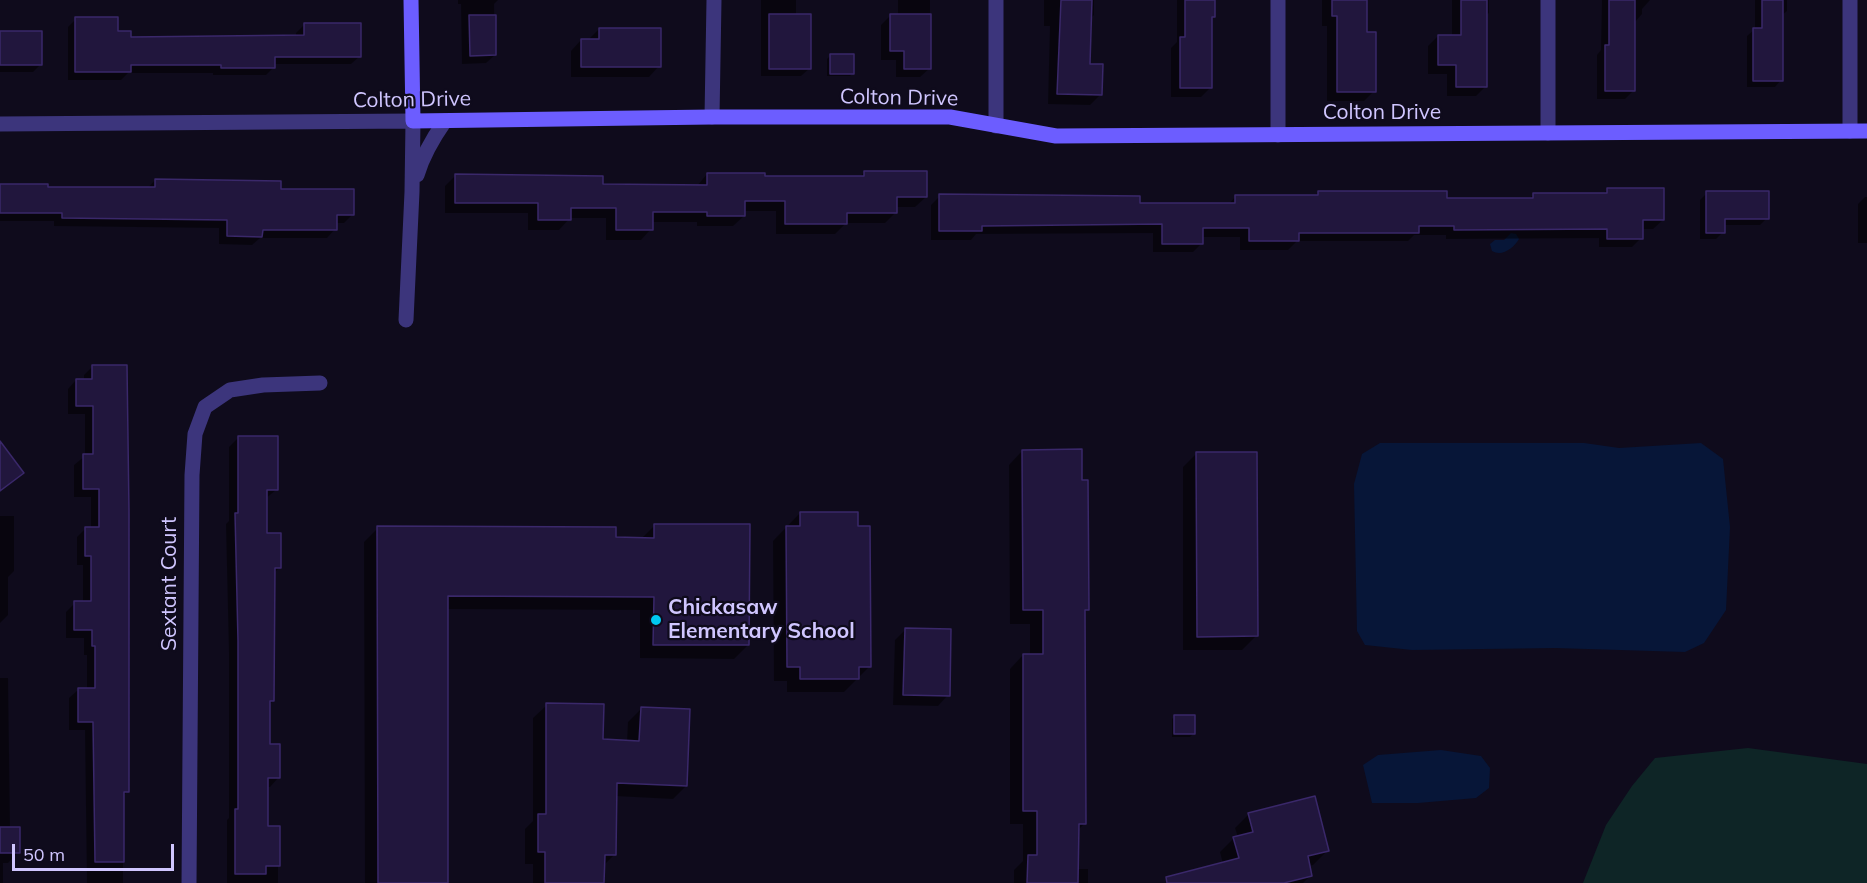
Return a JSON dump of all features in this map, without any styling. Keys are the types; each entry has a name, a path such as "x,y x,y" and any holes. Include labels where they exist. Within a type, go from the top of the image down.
{"street":[{"path":"406,320 412,192 411,0"},
{"path":"712,117 714,0"},
{"path":"996,0 996,126"},
{"path":"1278,0 1278,135"},
{"path":"1548,0 1548,133"},
{"path":"1850,0 1850,131"},
{"name":"Colton Drive","path":"0,124 950,117 1056,136 1867,131"},
{"path":"412,192 421,161 445,121"},
{"name":"Sextant Court","path":"189,883 192,487 195,434 206,407 230,390 263,385 320,383"}],"green space":[{"path":"1748,748 1867,764 1867,883 1583,883 1606,825 1632,786 1655,758"}],"water":[{"path":"1511,233 1516,234 1519,239 1514,246 1500,253 1492,251 1490,244 1495,240 1504,240"},
{"path":"1380,443 1584,443 1619,448 1701,443 1723,459 1730,527 1726,610 1704,643 1685,652 1555,648 1412,650 1365,645 1357,631 1354,484 1362,454"},
{"path":"1441,750 1481,756 1490,768 1489,788 1476,798 1418,803 1372,803 1363,765 1378,755"}],"building":[{"path":"1061,0 1092,0 1090,64 1103,64 1102,95 1057,94"},
{"path":"1185,0 1215,0 1215,17 1212,17 1212,88 1180,88 1180,37 1185,37"},
{"path":"1332,0 1367,0 1367,32 1376,32 1376,92 1337,92 1337,16 1332,16"},
{"path":"1461,0 1487,0 1487,87 1456,87 1456,65 1438,65 1438,35 1461,35"},
{"path":"1609,0 1635,0 1635,91 1605,91 1605,45 1609,45"},
{"path":"1762,0 1783,0 1783,81 1753,81 1753,28 1762,28"},
{"path":"769,14 811,14 811,69 769,69"},
{"path":"890,14 931,14 931,69 904,69 904,51 890,51"},
{"path":"469,15 496,15 496,55 470,56"},
{"path":"75,17 118,17 118,31 131,31 131,37 304,35 304,23 361,23 361,57 275,57 275,68 221,68 221,65 131,65 131,72 75,72"},
{"path":"599,28 661,28 661,67 581,67 581,39 599,39"},
{"path":"0,31 42,31 42,65 0,65"},
{"path":"830,54 854,54 854,74 830,74"},
{"path":"864,171 927,171 927,197 897,197 897,213 847,213 847,224 785,224 785,201 745,201 745,216 707,216 707,212 653,212 653,230 616,230 616,208 571,208 571,220 538,220 538,203 455,203 455,174 603,176 603,184 707,185 707,173 765,173 765,176 864,176"},
{"path":"155,179 281,181 281,189 354,189 354,215 337,215 337,230 263,230 262,237 227,236 227,220 62,218 62,213 0,213 0,184 48,184 48,187 155,187"},
{"path":"1607,188 1664,188 1664,220 1643,220 1643,239 1607,239 1607,229 1454,230 1454,226 1419,226 1419,233 1299,233 1299,241 1249,241 1249,228 1203,228 1203,244 1162,244 1162,224 982,226 982,231 939,231 939,194 1140,196 1140,203 1235,203 1235,195 1318,195 1318,191 1447,191 1447,198 1533,198 1533,193 1607,193"},
{"path":"1706,191 1769,191 1769,219 1725,219 1725,233 1706,233"},
{"path":"92,365 127,365 129,792 124,792 124,862 95,862 93,722 78,722 78,688 95,688 95,646 92,646 92,630 74,630 74,601 91,601 91,556 85,556 85,527 99,527 99,489 83,489 83,454 93,454 93,406 76,406 76,379 92,379"},
{"path":"238,436 278,436 278,490 267,490 267,533 281,533 281,568 275,568 274,701 270,701 270,744 280,744 280,778 268,778 268,826 280,826 280,866 266,866 266,874 235,874 235,809 238,809 235,513 238,513"},
{"path":"0,441 24,473 0,491"},
{"path":"1082,449 1082,480 1088,480 1089,610 1085,610 1086,824 1079,824 1078,883 1027,883 1028,855 1037,855 1037,811 1023,811 1023,654 1043,654 1043,610 1023,610 1022,450"},
{"path":"1196,452 1257,452 1258,636 1197,637"},
{"path":"800,512 858,512 858,526 870,526 871,667 859,667 859,679 800,679 800,667 787,667 786,526 800,526"},
{"path":"654,524 750,524 749,645 653,645 654,597 448,596 448,883 378,883 377,526 616,527 616,537 654,538"},
{"path":"905,628 951,629 950,696 903,695"},
{"path":"546,703 604,704 603,739 639,741 641,707 690,709 687,786 617,783 616,855 605,855 604,883 545,883 545,852 538,852 538,814 546,814"},
{"path":"1174,715 1195,715 1195,734 1174,734"},
{"path":"1315,796 1329,851 1308,856 1312,876 1284,883 1167,883 1166,877 1239,858 1233,837 1253,832 1248,813"},
{"path":"0,827 20,827 20,853 0,853"}],"place":[{"name":"Chickasaw Elementary School","path":"656,620"}]}
